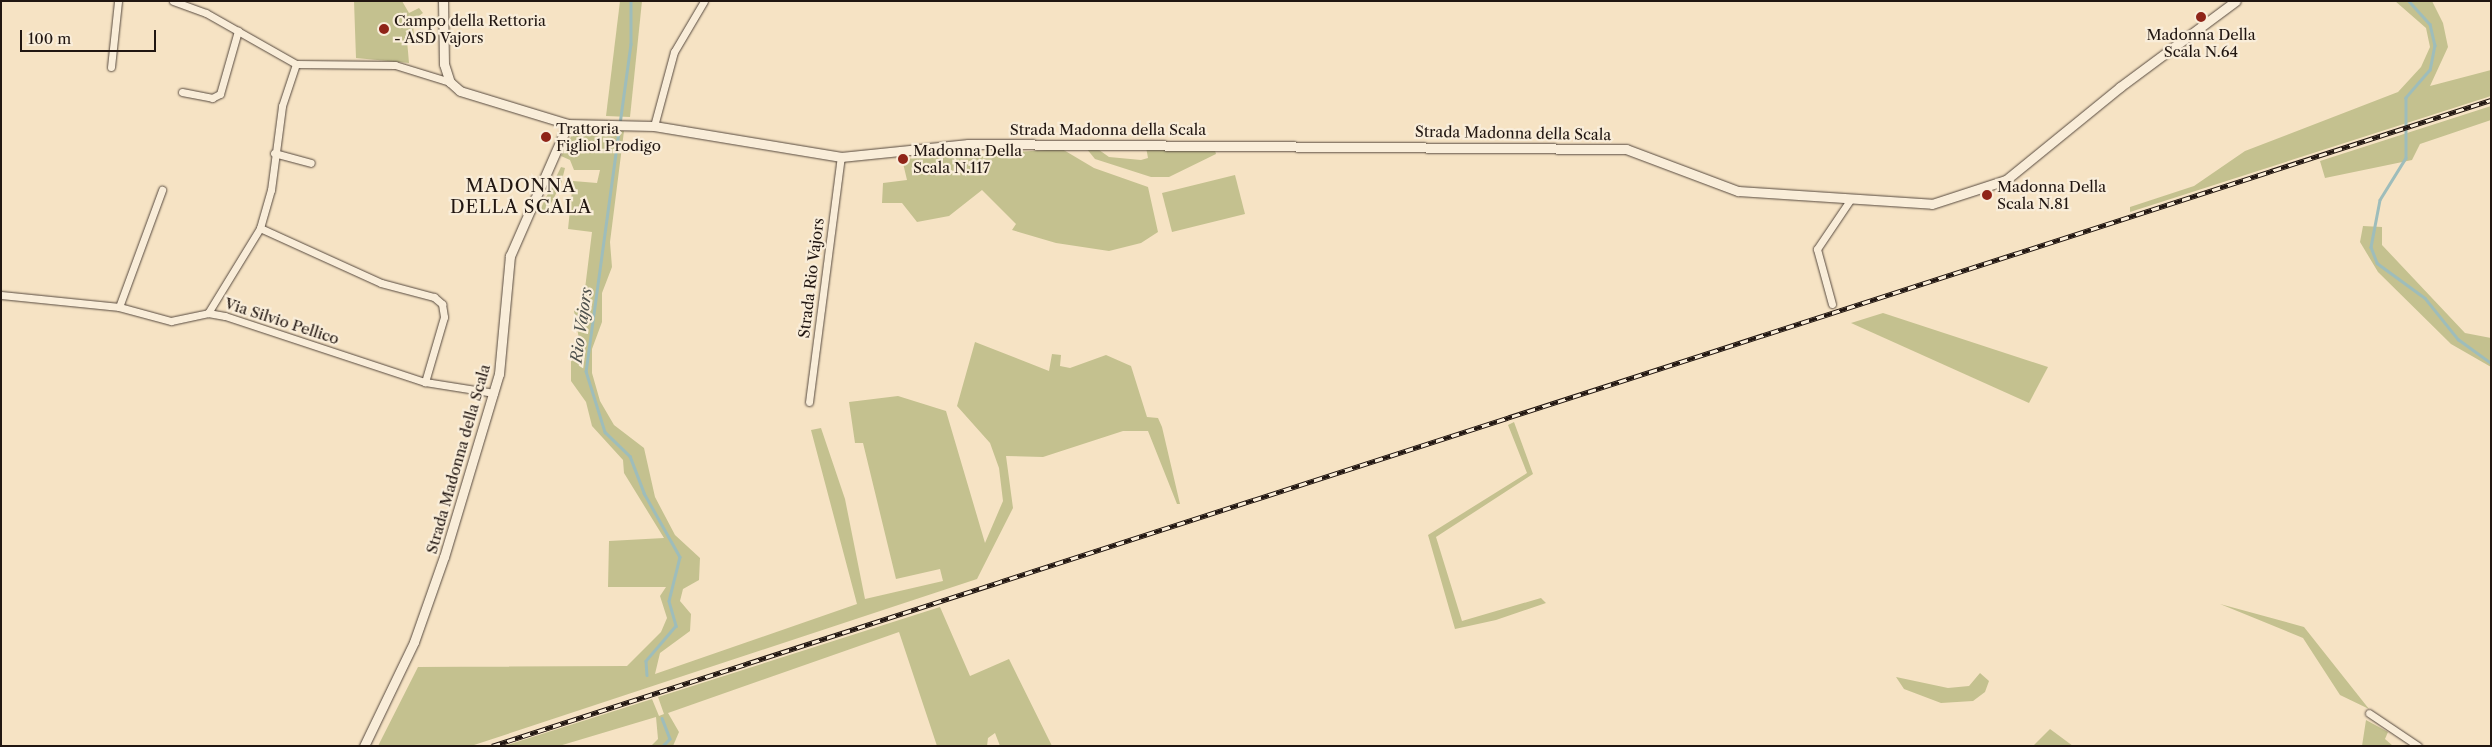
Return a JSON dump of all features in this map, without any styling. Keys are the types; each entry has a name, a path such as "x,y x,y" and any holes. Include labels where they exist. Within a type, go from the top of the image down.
{"street":[{"path":"111,67 118,1"},
{"path":"173,1 206,12 296,64 395,65 450,82 460,90 568,124"},
{"path":"443,1 444,64 450,82"},
{"path":"654,126 674,52 704,1"},
{"name":"Strada Madonna della Scala","path":"364,746 414,642 494,393 502,353 510,256 568,124 610,122 654,126 841,157 968,144 1033,143 1626,149 1738,191 1932,204 2006,180 2120,87 2236,1"},
{"path":"182,92 212,98 220,94 238,31"},
{"path":"208,313 260,228 271,190 274,154 282,106 296,64"},
{"path":"274,154 311,163"},
{"name":"Strada Rio Vajors","path":"809,402 841,157"},
{"path":"119,307 162,190"},
{"path":"1832,304 1817,250 1850,200"},
{"path":"260,228 381,284 434,297 442,304 444,317 426,382"},
{"name":"Via Silvio Pellico","path":"1,295 119,307 171,322 208,313 426,382 494,393"},
{"path":"2369,713 2418,746"}],"shaded area":[{"name":"Campo della Rettoria - ASD Vajors","path":"354,1 402,1 409,13 419,8 423,13 413,20 414,39 407,40 409,63 356,58"},
{"path":"620,1 642,1 630,117 606,116"},
{"path":"2395,1 2432,1 2443,23 2448,47 2430,86 2491,70 2491,96 2130,212 2130,207 2194,186 2245,151 2398,92 2421,67 2430,47 2426,28"},
{"path":"2491,106 2491,120 2420,144 2412,160 2325,178 2320,161"},
{"path":"585,129 624,131 610,242 612,267 602,293 602,322 592,349 592,373 600,401 614,425 644,448 655,497 675,535 700,558 699,580 683,589 680,601 691,614 690,631 660,653 655,674 857,604 811,430 821,428 845,499 865,599 943,581 940,569 896,579 863,443 855,443 849,402 898,396 946,411 985,543 1003,501 999,468 990,443 957,406 975,342 1049,371 1052,354 1061,355 1060,366 1070,368 1106,355 1131,366 1147,417 1158,418 1162,427 1180,504 1177,504 1148,431 1123,431 1043,457 1006,456 1013,508 977,579 471,746 378,746 418,667 627,666 661,632 667,618 660,596 666,587 608,587 609,541 664,538 624,473 623,460 592,426 586,402 571,381 571,359 579,339 574,311 583,305 592,232 568,229 573,181 597,183 600,170 574,170 570,160 561,156 572,135"},
{"path":"1095,147 1109,157 1141,160 1148,158 1146,147 1214,147 1216,154 1169,177 1151,177 1095,159 1086,148"},
{"path":"1062,149 1094,168 1148,187 1158,232 1141,243 1109,251 1056,243 1012,230 1016,224 982,190 949,216 917,222 902,203 882,203 883,183 907,180 902,159"},
{"path":"561,167 565,168 561,184 545,215 539,212"},
{"path":"1235,175 1245,214 1172,232 1162,193"},
{"path":"2363,226 2382,227 2382,245 2465,333 2491,338 2491,367 2451,344 2378,272 2360,242"},
{"path":"1883,313 2048,367 2029,403 1851,323"},
{"path":"1514,422 1533,474 1436,537 1462,621 1541,598 1546,603 1496,620 1455,629 1428,535 1527,473 1508,425"},
{"path":"2220,604 2304,627 2369,709 2340,695 2303,638"},
{"path":"940,607 970,676 1009,659 1052,746 1000,746 995,733 988,738 987,746 937,746 899,632 668,713 679,732 673,746 651,746 658,739 656,717 559,746 504,746 652,699 659,716 664,714 658,697"},
{"path":"1980,673 1989,681 1985,692 1973,701 1941,703 1904,689 1896,677 1948,688 1969,686"},
{"path":"2366,720 2388,732 2385,739 2393,746 2362,746"},
{"path":"2050,729 2073,746 2033,746"}],"waterway":[{"name":"Rio Vajors","path":"631,1 631,44 586,371 605,432 630,456 644,493 680,557 669,601 676,626 646,661 647,675"},
{"path":"2409,1 2430,24 2435,45 2430,70 2406,98 2406,158 2380,200 2371,247 2377,263 2425,298 2458,339 2491,363"},
{"name":"Rio Vajors","path":"662,718 670,739 663,746"}],"railway":[{"path":"492,746 2491,100"}],"place":[{"name":"Madonna Della Scala N.64","path":"2201,17"},
{"name":"Campo della Rettoria - ASD Vajors","path":"384,29"},
{"name":"Trattoria Figliol Prodigo","path":"546,137"},
{"name":"Madonna Della Scala N.117","path":"903,159"},
{"name":"Madonna Della Scala N.81","path":"1987,195"}],"district":[{"name":"MADONNA DELLA SCALA","path":"521,197"}]}
